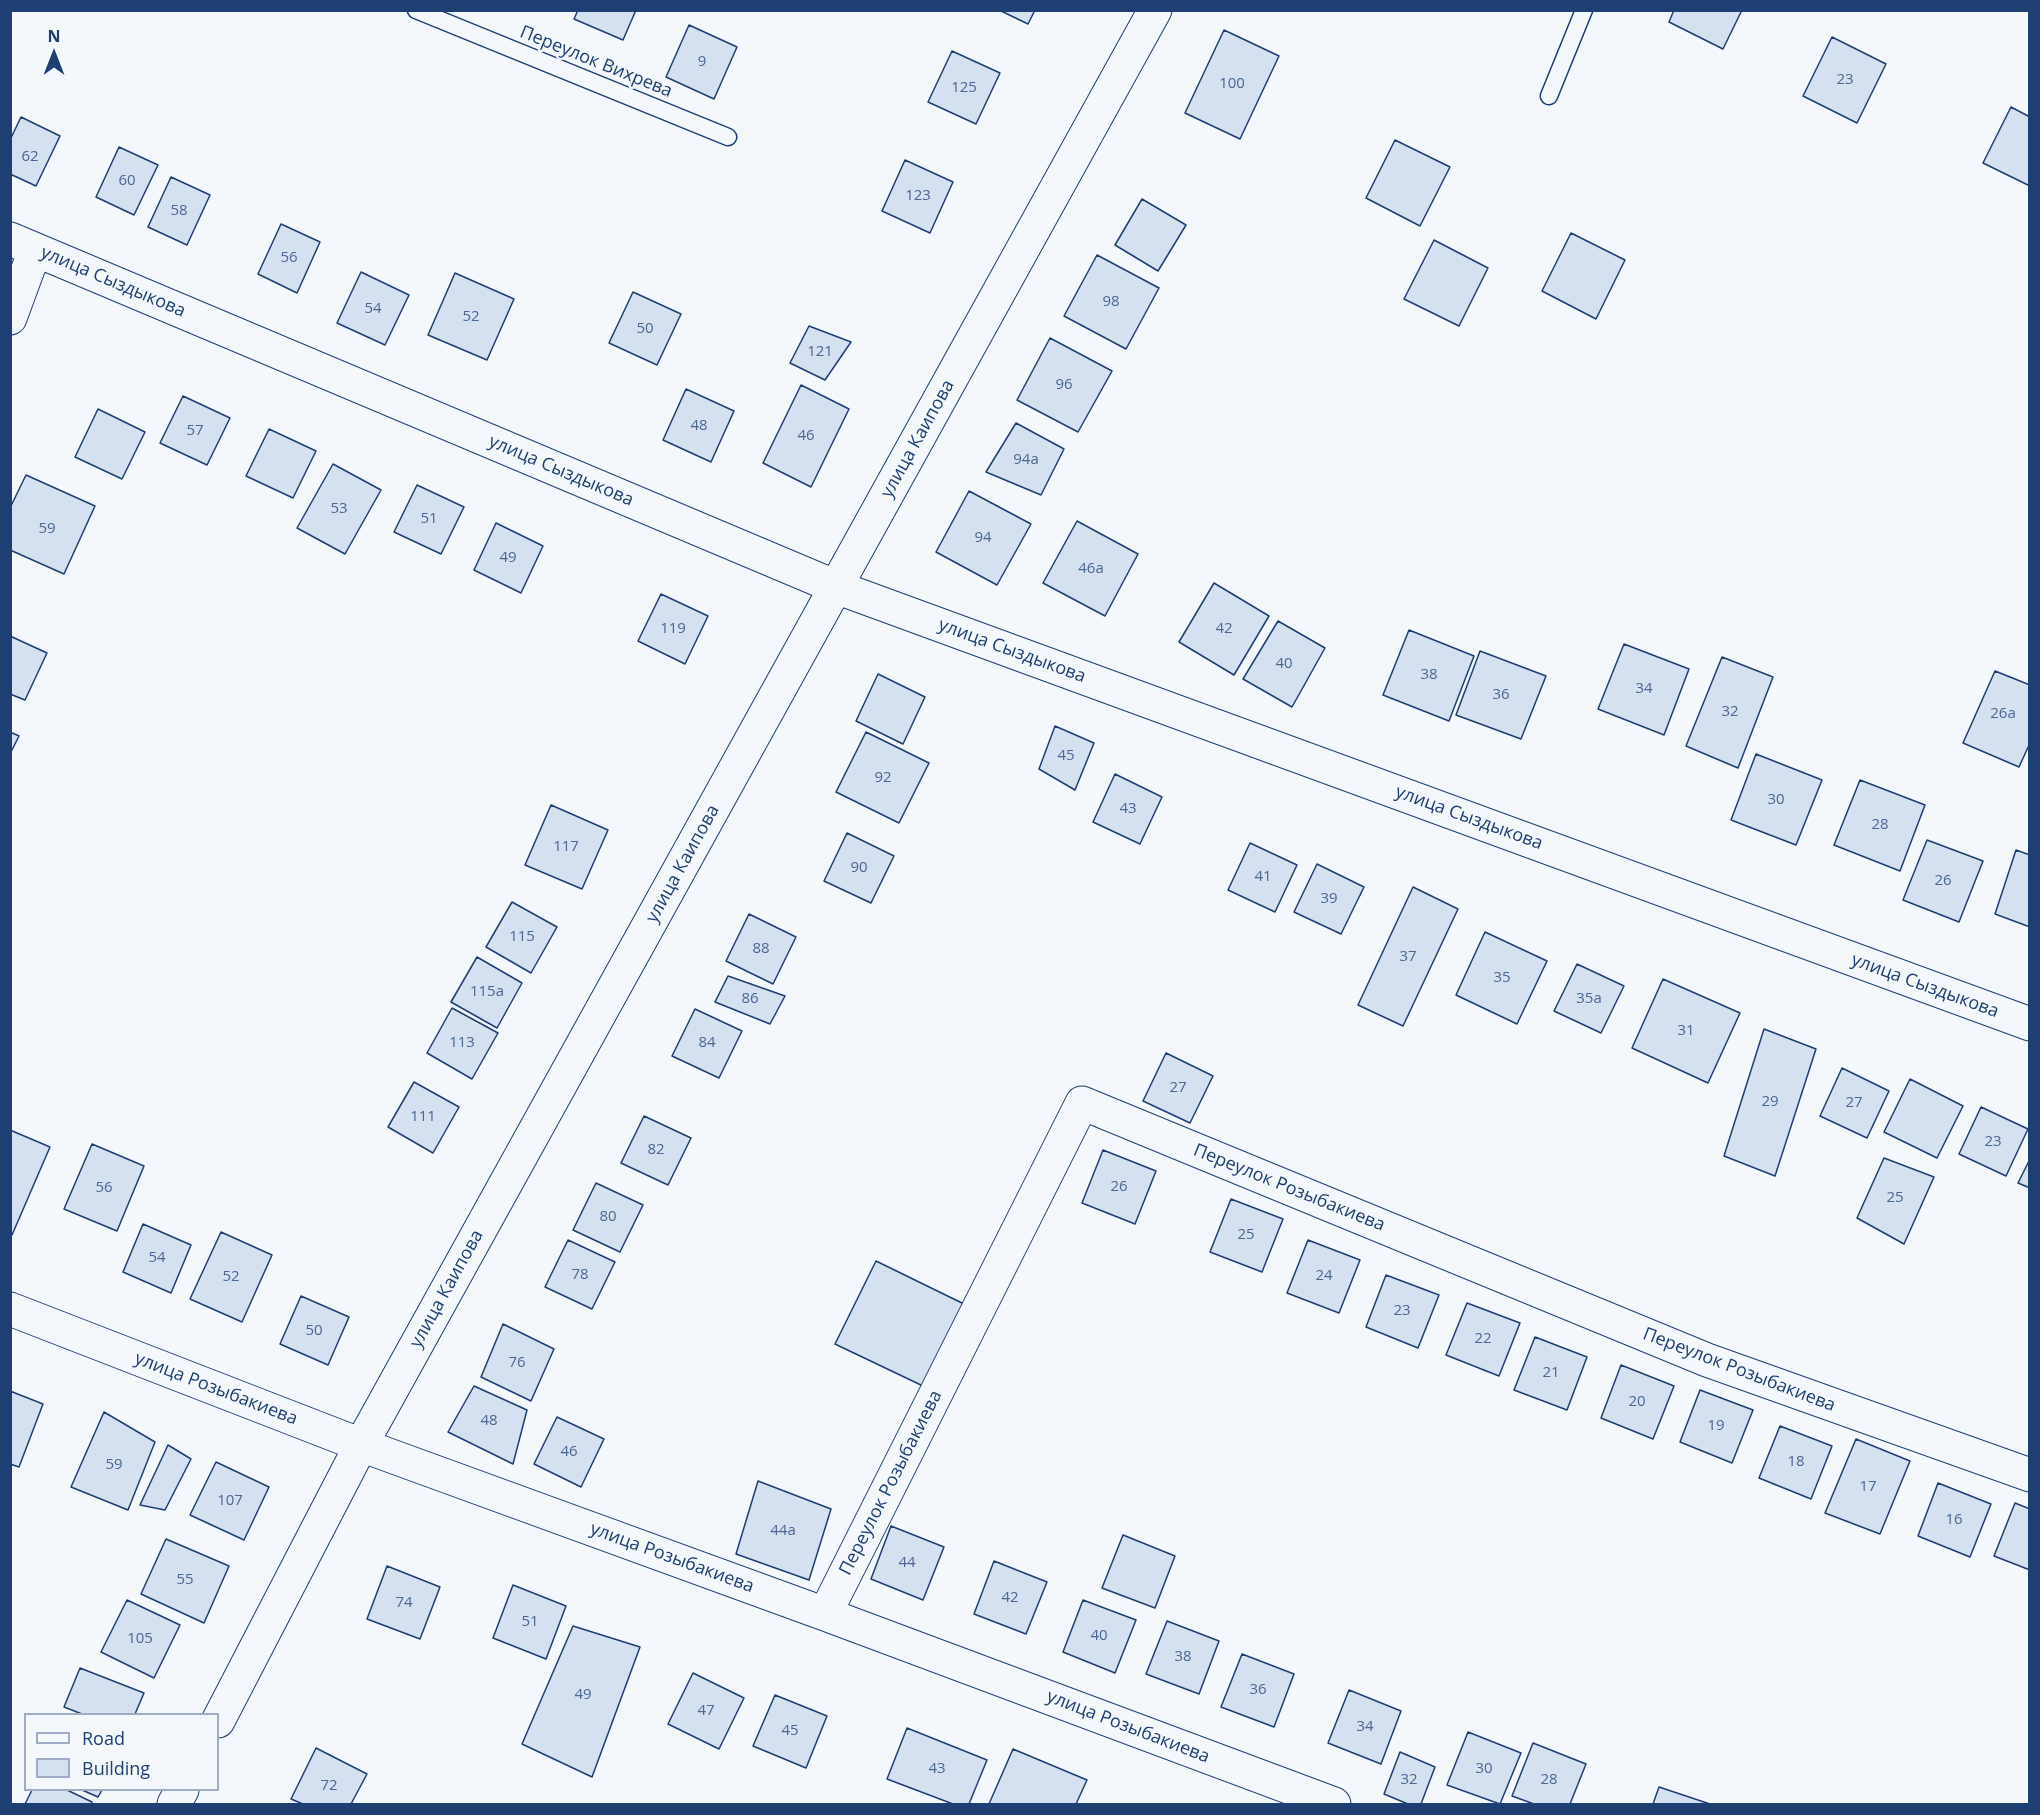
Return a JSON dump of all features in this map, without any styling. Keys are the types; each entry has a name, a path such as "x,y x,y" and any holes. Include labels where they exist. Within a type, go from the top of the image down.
{"street":[{"name":"улица Каипова","path":"219,1719 361,1445 1155,10"},
{"name":"улица Сыздыкова","path":"23,244 836,587 2030,1024"},
{"path":"10,318 23,244"},
{"name":"Переулок Розыбакиева","path":"825,1614 1082,1103 1707,1360 2030,1475"},
{"name":"улица Розыбакиева","path":"10,1309 361,1445 825,1614 1334,1804"}],"lane":[{"name":"Переулок Вихрева","path":"416,10 728,137"},
{"path":"1550,96 1584,10"}],"building":[{"path":"578,10 636,10 623,40 574,19"},
{"path":"999,10 1035,10 1028,24"},
{"path":"1674,10 1742,10 1723,49 1669,22"},
{"path":"689,25 737,47 714,99 666,77"},
{"path":"1224,30 1279,56 1240,139 1185,113"},
{"path":"1832,37 1886,64 1857,123 1803,96"},
{"path":"952,51 1000,73 976,124 928,102"},
{"path":"2011,107 2030,117 2030,186 1983,163"},
{"path":"21,117 60,136 36,186 10,174 10,140"},
{"path":"1395,140 1450,167 1420,226 1366,198"},
{"path":"119,147 158,165 134,215 96,197"},
{"path":"905,160 953,182 930,233 882,211"},
{"path":"171,177 210,195 187,245 148,227"},
{"path":"1142,199 1186,225 1158,271 1115,245"},
{"path":"281,224 320,242 297,293 258,274"},
{"path":"1571,233 1625,260 1596,319 1542,291"},
{"path":"1434,240 1488,268 1459,326 1404,299"},
{"path":"1097,255 1159,288 1126,349 1064,316"},
{"path":"361,272 409,295 385,345 337,323"},
{"path":"455,273 514,299 487,360 428,335"},
{"path":"633,292 681,314 657,365 609,343"},
{"path":"809,326 851,342 825,380 790,363"},
{"path":"1050,338 1112,371 1078,432 1017,400"},
{"path":"801,385 849,409 811,487 763,463"},
{"path":"686,389 734,411 711,462 663,440"},
{"path":"183,396 230,418 207,465 160,443"},
{"path":"98,409 145,432 122,479 75,457"},
{"path":"1016,423 1064,449 1041,495 986,472"},
{"path":"269,429 316,451 293,498 246,476"},
{"path":"333,464 381,490 345,554 297,528"},
{"path":"26,475 95,506 64,574 10,550 10,508"},
{"path":"417,485 464,507 441,554 394,532"},
{"path":"969,491 1031,524 997,585 936,552"},
{"path":"1077,521 1138,554 1105,616 1043,583"},
{"path":"496,523 543,546 521,593 474,570"},
{"path":"1214,583 1269,616 1234,675 1179,642"},
{"path":"661,594 708,616 685,664 638,641"},
{"path":"1278,621 1325,648 1292,707 1243,679"},
{"path":"1409,630 1474,656 1449,721 1383,695"},
{"path":"10,636 47,653 25,700 10,694"},
{"path":"1624,644 1689,669 1664,735 1598,709"},
{"path":"1480,651 1546,676 1521,739 1456,715"},
{"path":"1722,657 1773,677 1738,768 1686,746"},
{"path":"1995,671 2030,685 2030,743 2019,767 1963,743"},
{"path":"878,674 925,697 903,744 856,721"},
{"path":"1055,726 1094,743 1075,790 1039,769"},
{"path":"10,732 19,736 10,754"},
{"path":"866,732 929,763 899,823 836,792"},
{"path":"1756,754 1822,780 1796,845 1731,820"},
{"path":"1115,774 1162,797 1140,844 1093,822"},
{"path":"1860,780 1925,805 1900,871 1834,845"},
{"path":"551,805 608,830 582,889 525,865"},
{"path":"847,833 894,856 871,903 824,881"},
{"path":"1927,840 1983,861 1959,922 1903,900"},
{"path":"1250,843 1297,865 1275,912 1228,890"},
{"path":"2016,850 2030,855 2030,927 1995,914"},
{"path":"1317,864 1364,887 1341,934 1294,912"},
{"path":"1413,887 1458,909 1403,1026 1358,1005"},
{"path":"512,902 557,927 531,973 486,947"},
{"path":"749,914 796,937 773,984 726,961"},
{"path":"1485,932 1547,961 1517,1024 1456,995"},
{"path":"477,957 522,983 497,1028 451,1002"},
{"path":"1577,964 1624,986 1601,1033 1554,1011"},
{"path":"728,976 785,996 770,1024 715,1002"},
{"path":"1663,979 1740,1013 1708,1083 1632,1048"},
{"path":"452,1008 498,1033 472,1079 427,1053"},
{"path":"695,1009 742,1031 719,1078 672,1056"},
{"path":"1764,1029 1816,1049 1775,1176 1724,1156"},
{"path":"1166,1053 1213,1076 1190,1123 1143,1101"},
{"path":"1842,1068 1889,1091 1867,1138 1820,1116"},
{"path":"1910,1079 1963,1106 1937,1158 1884,1132"},
{"path":"414,1082 459,1107 433,1153 388,1127"},
{"path":"1981,1107 2028,1129 2006,1176 1959,1154"},
{"path":"644,1116 691,1138 668,1185 621,1163"},
{"path":"10,1130 50,1147 12,1235 10,1235"},
{"path":"92,1144 144,1166 117,1231 64,1209"},
{"path":"1103,1150 1156,1171 1135,1224 1082,1203"},
{"path":"1884,1158 1934,1177 1904,1244 1857,1218"},
{"path":"2030,1159 2030,1188 2018,1183"},
{"path":"596,1183 643,1205 620,1252 573,1230"},
{"path":"1231,1199 1283,1219 1262,1272 1210,1252"},
{"path":"143,1224 191,1245 171,1293 123,1272"},
{"path":"221,1232 272,1255 242,1322 190,1299"},
{"path":"568,1240 615,1262 592,1309 545,1287"},
{"path":"1308,1240 1360,1260 1339,1313 1287,1293"},
{"path":"876,1261 964,1304 923,1386 835,1344"},
{"path":"1386,1275 1439,1295 1418,1348 1366,1327"},
{"path":"301,1296 349,1317 328,1365 280,1344"},
{"path":"1467,1303 1520,1323 1499,1376 1446,1355"},
{"path":"503,1324 554,1349 531,1401 481,1377"},
{"path":"1535,1337 1587,1357 1567,1410 1514,1390"},
{"path":"1621,1365 1674,1386 1653,1439 1601,1418"},
{"path":"474,1386 527,1410 513,1464 448,1432"},
{"path":"1700,1390 1753,1410 1732,1463 1680,1442"},
{"path":"10,1391 43,1404 19,1467 10,1464"},
{"path":"104,1412 155,1442 128,1510 71,1487"},
{"path":"557,1417 604,1439 581,1487 534,1464"},
{"path":"1780,1426 1832,1446 1811,1499 1759,1478"},
{"path":"1856,1439 1910,1461 1880,1534 1825,1513"},
{"path":"168,1445 191,1459 165,1510 140,1505"},
{"path":"216,1462 269,1487 244,1540 190,1515"},
{"path":"758,1481 831,1509 809,1580 736,1554"},
{"path":"1938,1483 1991,1504 1970,1557 1918,1536"},
{"path":"2015,1503 2030,1509 2030,1570 1994,1556"},
{"path":"891,1526 944,1547 923,1600 871,1579"},
{"path":"1123,1535 1175,1556 1155,1608 1102,1588"},
{"path":"166,1539 229,1566 204,1623 141,1594"},
{"path":"994,1561 1047,1582 1026,1634 974,1614"},
{"path":"387,1566 440,1587 420,1639 367,1619"},
{"path":"513,1585 566,1606 546,1659 493,1638"},
{"path":"127,1600 180,1625 154,1678 101,1652"},
{"path":"1083,1600 1136,1620 1115,1673 1063,1652"},
{"path":"1167,1621 1219,1641 1199,1694 1146,1674"},
{"path":"573,1626 640,1647 592,1777 522,1744"},
{"path":"1242,1654 1294,1674 1274,1727 1221,1707"},
{"path":"80,1668 144,1693 135,1713 79,1713 64,1707"},
{"path":"693,1673 744,1698 719,1749 668,1724"},
{"path":"1349,1690 1401,1711 1381,1764 1328,1743"},
{"path":"775,1695 827,1716 806,1768 753,1746"},
{"path":"907,1728 987,1760 969,1804 953,1804 887,1779"},
{"path":"1468,1732 1521,1753 1500,1804 1447,1785"},
{"path":"1533,1743 1586,1764 1570,1804 1534,1804 1512,1796"},
{"path":"316,1748 367,1774 351,1804 303,1804 291,1799"},
{"path":"1013,1749 1087,1780 1076,1804 989,1804"},
{"path":"1400,1752 1435,1767 1421,1804 1408,1804 1384,1794"},
{"path":"1659,1787 1710,1804 1653,1804"},
{"path":"32,1791 69,1791 92,1802 91,1804 25,1804"},
{"path":"84,1791 101,1791 98,1797"}]}
